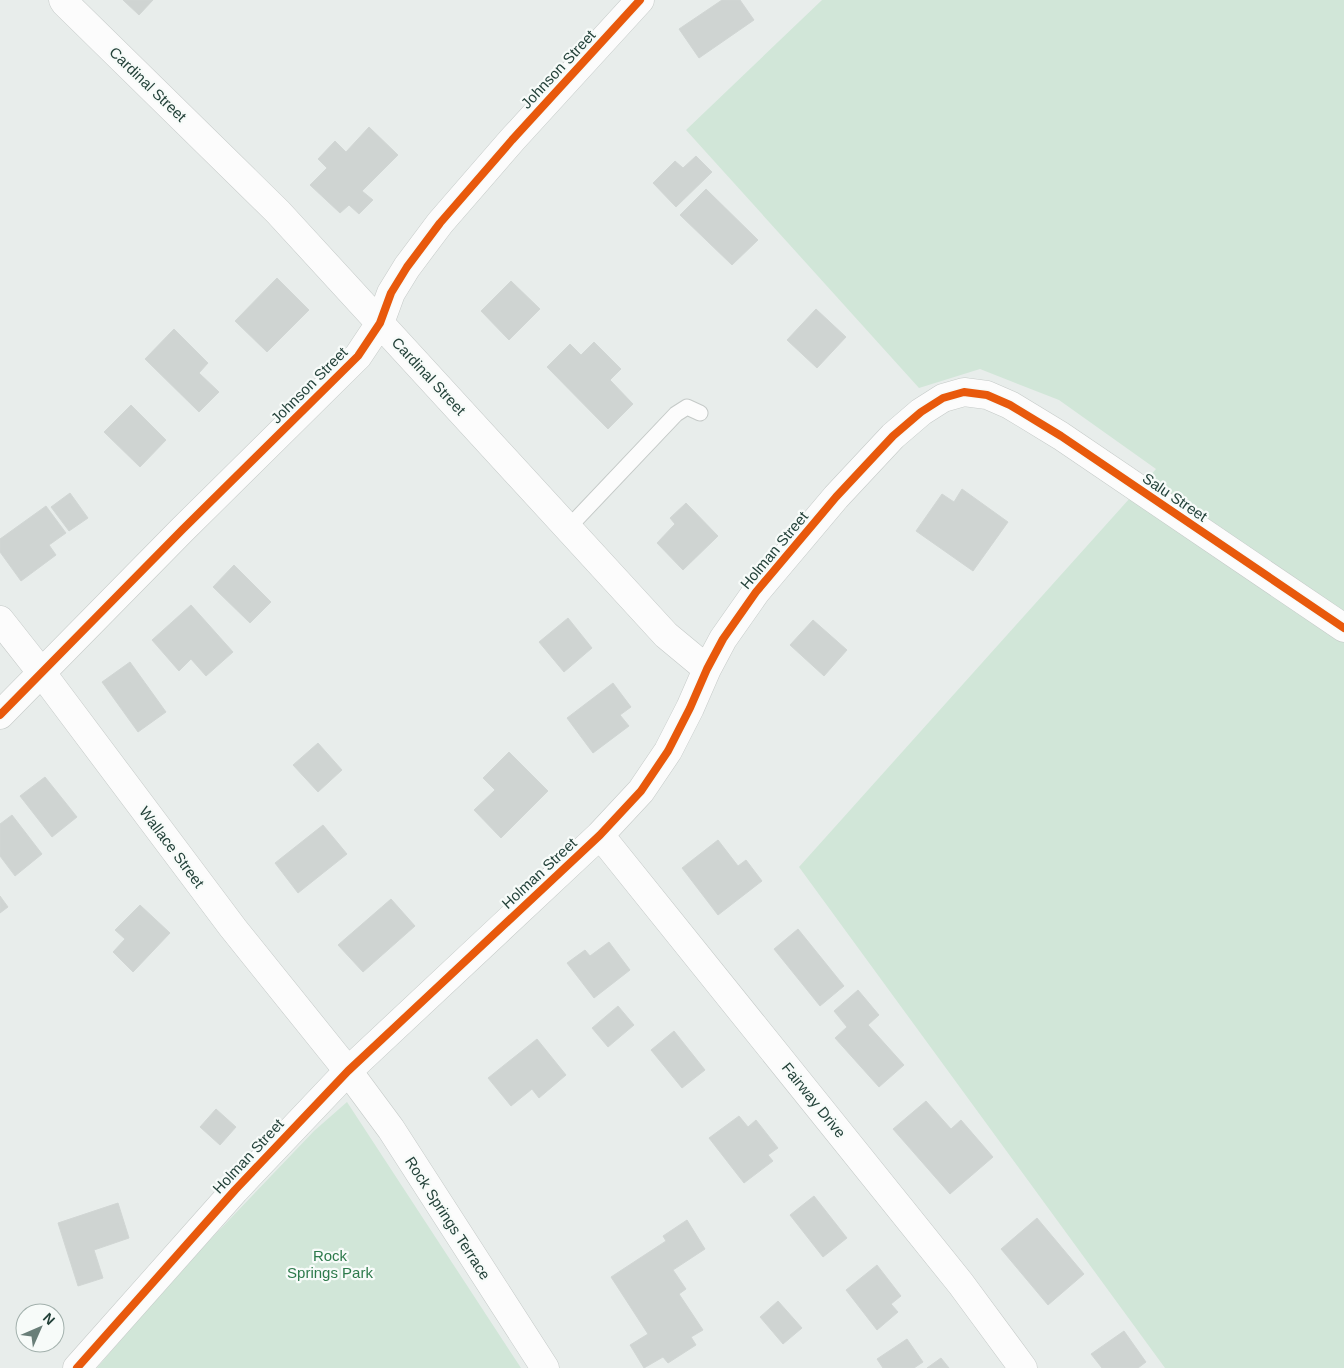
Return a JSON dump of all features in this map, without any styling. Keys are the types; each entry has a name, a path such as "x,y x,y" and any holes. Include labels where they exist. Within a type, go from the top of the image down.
{"street":[{"name":"Cardinal Street","path":"63,0 278,212 666,634 707,669"},
{"name":"Johnson Street","path":"0,715 358,356 380,323 391,293 407,267 440,223 512,140 640,0"},
{"name":"Holman Street","path":"77,1368 235,1190 348,1071 600,835 641,791 668,752 723,639 756,592 836,497 893,436 921,412 944,398 964,392 987,395"},
{"name":"Salu Street","path":"987,395 1010,405 1061,436 1344,628"},
{"name":"Wallace Street","path":"0,620 233,928 348,1071"},
{"name":"Fairway Drive","path":"600,835 961,1284 1024,1368"},
{"name":"Rock Springs Terrace","path":"348,1071 391,1129 545,1368"}],"lane":[{"path":"568,528 676,414 687,407 700,413"}],"green space":[{"path":"822,0 1344,0 1344,1368 1165,1368 799,867 1156,469 1059,400 980,369 919,388 686,130"},
{"name":"Rock Springs Park","path":"347,1102 521,1368 97,1368 165,1287 314,1131"}],"building":[{"path":"123,0 153,0 139,15"},
{"path":"722,0 740,0 754,20 699,58 679,29"},
{"path":"369,127 398,155 362,191 373,200 359,214 349,205 340,213 310,185 327,168 318,159 335,141 346,152"},
{"path":"696,156 712,172 676,207 653,183 675,161 683,168"},
{"path":"706,189 758,240 732,265 680,215"},
{"path":"277,278 309,310 267,352 235,321"},
{"path":"511,281 540,309 509,340 481,311"},
{"path":"816,309 846,337 817,368 787,340"},
{"path":"174,329 208,363 199,373 219,392 199,412 145,359"},
{"path":"594,342 621,369 610,380 633,404 608,429 547,367 570,344 581,355"},
{"path":"131,405 166,440 140,467 104,432"},
{"path":"962,489 1008,522 973,571 916,531 942,494 954,502"},
{"path":"70,493 88,518 69,531 51,507"},
{"path":"686,503 718,536 683,570 657,543 675,524 670,518"},
{"path":"46,506 66,533 49,545 56,555 21,581 0,552 0,539"},
{"path":"234,565 271,602 250,623 213,587"},
{"path":"191,605 233,652 206,676 191,659 179,671 152,640"},
{"path":"568,618 592,648 564,672 539,642"},
{"path":"813,620 847,650 824,676 790,645"},
{"path":"130,662 166,712 138,732 102,682"},
{"path":"613,683 631,707 620,715 629,726 593,753 567,718"},
{"path":"318,743 342,770 318,792 293,765"},
{"path":"509,752 548,791 501,838 474,810 495,790 483,778"},
{"path":"45,777 77,817 52,837 20,796"},
{"path":"12,815 42,854 15,876 0,856 0,824"},
{"path":"323,825 347,854 298,893 275,863"},
{"path":"718,840 738,866 746,860 762,881 718,915 682,868"},
{"path":"0,896 8,907 0,913"},
{"path":"391,899 415,926 363,972 338,945"},
{"path":"140,905 170,933 133,972 113,952 125,939 115,930"},
{"path":"798,929 844,986 820,1006 774,949"},
{"path":"609,942 630,970 594,998 567,963 585,950 590,956"},
{"path":"858,990 879,1015 868,1025 904,1065 879,1087 835,1038 847,1027 834,1011"},
{"path":"618,1006 634,1025 608,1047 592,1028"},
{"path":"674,1031 705,1070 682,1088 651,1050"},
{"path":"537,1039 566,1075 539,1098 532,1089 511,1106 488,1078"},
{"path":"926,1101 951,1129 961,1120 993,1157 950,1194 893,1129"},
{"path":"216,1109 236,1127 220,1145 200,1127"},
{"path":"739,1116 748,1127 756,1120 778,1148 768,1155 773,1161 744,1183 709,1138"},
{"path":"814,1196 847,1238 823,1257 790,1215"},
{"path":"118,1203 129,1238 94,1250 103,1278 78,1286 58,1223"},
{"path":"1037,1218 1084,1274 1048,1305 1001,1249"},
{"path":"687,1220 705,1249 673,1270 686,1289 679,1294 703,1330 691,1337 696,1345 668,1363 663,1357 644,1368 630,1345 648,1334 611,1277 666,1241 663,1236"},
{"path":"877,1265 901,1296 891,1304 898,1312 877,1330 846,1290"},
{"path":"778,1301 802,1328 783,1344 760,1317"},
{"path":"1124,1331 1146,1362 1138,1368 1102,1368 1091,1354"},
{"path":"907,1339 923,1362 914,1368 883,1368 877,1359"},
{"path":"941,1358 949,1368 927,1368"}],"cycle path":[{"path":"0,715 182,530 358,356 380,323 391,293 407,267 440,223 512,140 640,0"},
{"path":"77,1368 235,1190 348,1071 600,835 641,791 668,751 723,639 756,592 836,497 893,436 921,412 943,398 964,392 987,395 1010,405 1061,436 1344,628"}]}
